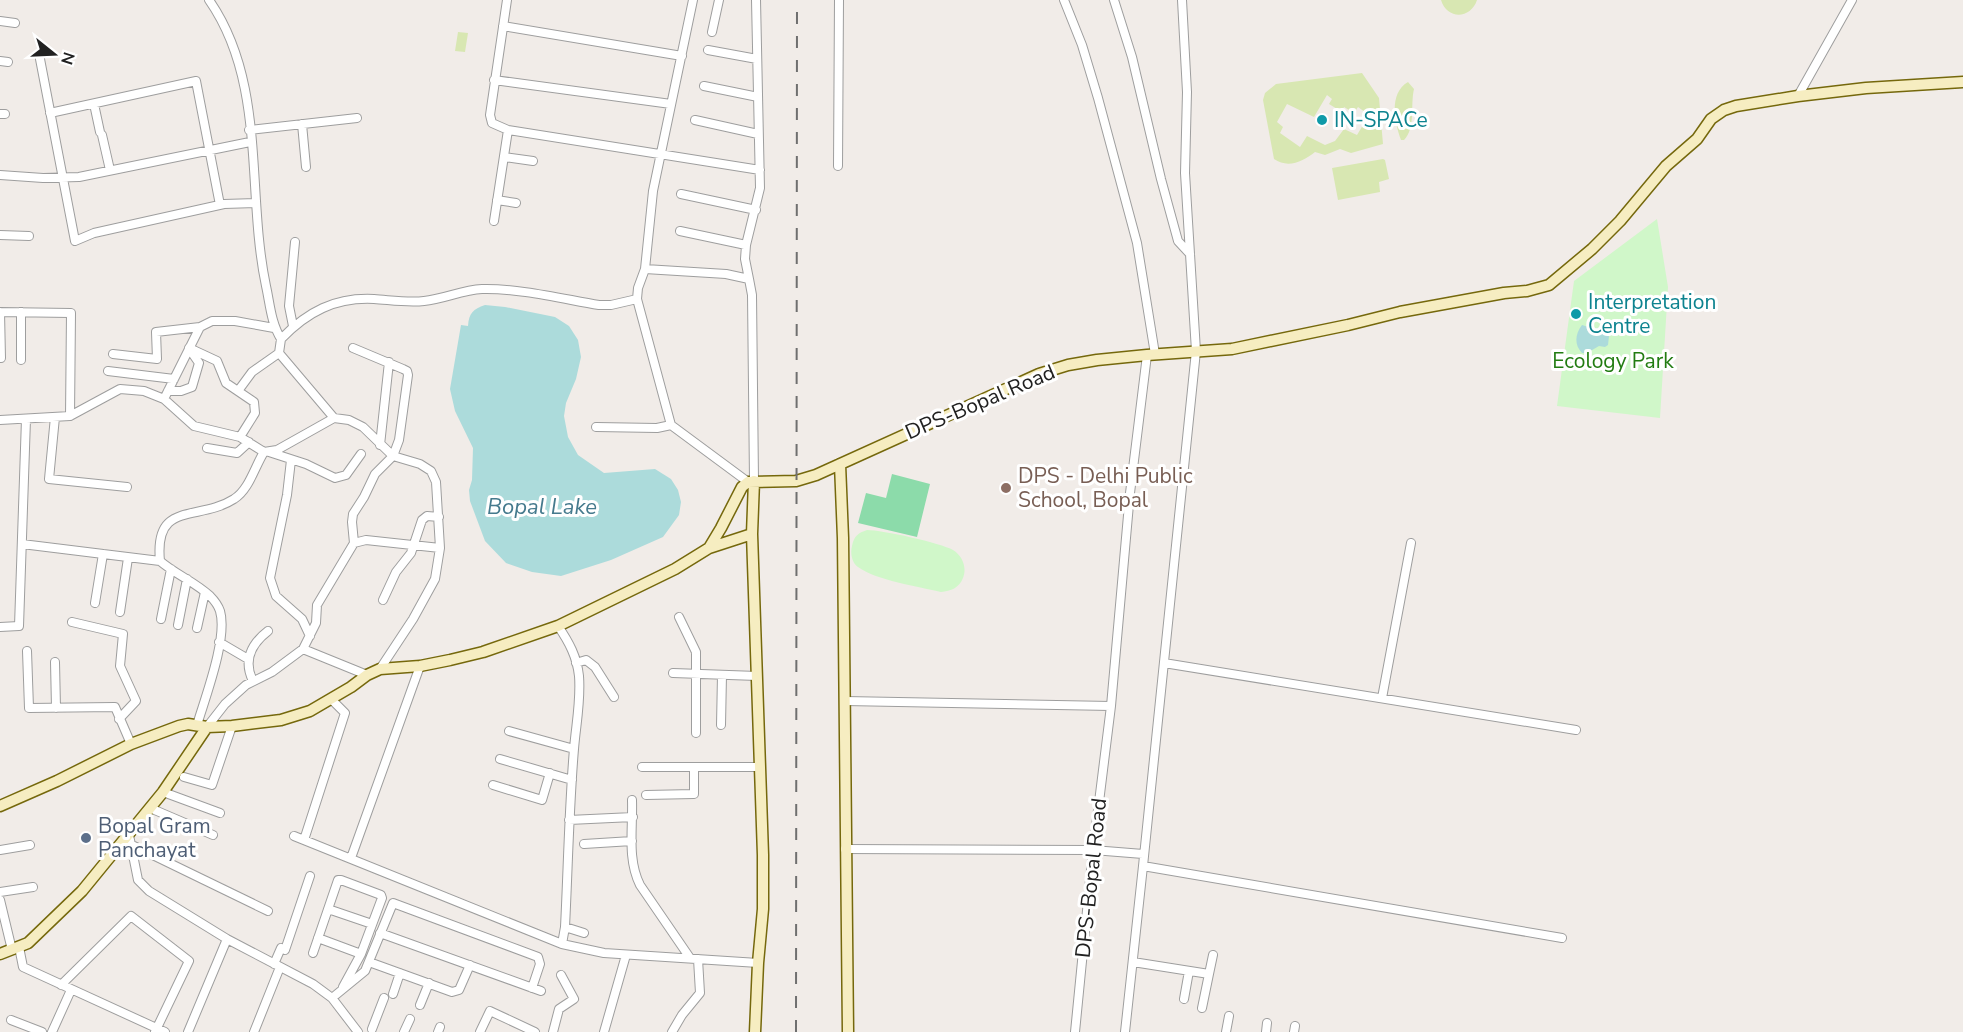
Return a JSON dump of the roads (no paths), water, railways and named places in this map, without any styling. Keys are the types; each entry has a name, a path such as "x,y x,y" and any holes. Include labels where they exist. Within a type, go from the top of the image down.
{"street":[{"path":"209,0 218,13 242,68 255,172 261,262 274,328 281,339"},
{"path":"507,0 494,80 490,115 492,123 508,129 759,170"},
{"path":"693,0 660,153 653,191 645,269 638,288 637,299 671,425 751,481"},
{"path":"712,32 719,0"},
{"path":"755,1032 763,898 751,481 752,295 745,259 746,245 760,188 756,0"},
{"path":"838,166 839,0"},
{"path":"1064,0 1082,45 1098,98 1137,243 1156,354 1232,349 1337,328 1401,312 1504,293 1527,291 1548,285 1599,242 1666,166 1697,139 1711,118 1724,110 1798,96 1866,88 1963,82"},
{"path":"1114,0 1132,57 1178,241 1190,254"},
{"path":"1125,1032 1196,351 1185,173 1187,92 1182,0"},
{"path":"1798,96 1852,0"},
{"path":"0,21 15,23"},
{"path":"503,26 682,56"},
{"path":"708,50 757,59"},
{"path":"40,59 75,241 94,233 220,205 256,204"},
{"path":"494,80 671,104"},
{"path":"50,113 196,81 220,205"},
{"path":"704,86 758,97"},
{"path":"94,104 110,170"},
{"path":"249,130 357,117"},
{"path":"695,120 758,134"},
{"path":"302,124 306,167"},
{"path":"494,221 508,129"},
{"path":"0,175 79,177 250,142"},
{"path":"504,157 533,161"},
{"path":"681,194 756,210"},
{"path":"497,200 516,203"},
{"path":"680,231 746,245"},
{"path":"0,235 29,236"},
{"path":"293,326 289,306 295,242"},
{"path":"645,269 726,274 749,279"},
{"path":"238,391 252,372 279,353 281,339 293,326 315,311 346,301 371,299 424,301 481,289 599,305 611,305 637,299"},
{"path":"1,358 0,312 71,313 70,416"},
{"path":"21,312 21,360"},
{"path":"112,354 156,359 156,332 200,327 212,321 235,321 274,328"},
{"path":"164,399 200,327"},
{"path":"189,348 217,361 226,383 254,402 255,413 240,437"},
{"path":"168,391 181,391 192,387 199,363 189,348"},
{"path":"0,954 28,943 82,891 130,839 150,808 164,792 202,726 246,685 272,672 303,649 316,623 317,605 354,543 353,514 375,474 393,456 401,433 407,371 353,348"},
{"path":"279,353 334,418"},
{"name":"DPS-Bopal Road","path":"751,481 796,481 816,475 1039,375 1068,365 1156,354 1130,493 1111,706 1093,850 1075,1032"},
{"path":"380,445 389,362"},
{"path":"108,371 174,379"},
{"path":"0,420 70,416 120,389 144,392 164,399 194,426 240,437 267,452 306,464 335,478 346,475 361,454"},
{"path":"55,417 49,479 127,487"},
{"path":"0,627 19,626 26,418"},
{"path":"159,561 160,535 164,526 173,518 236,499 267,452 277,450 334,418 349,420 363,427 393,456 420,464 431,471 436,482 440,549 435,579 413,619 380,669"},
{"path":"596,427 657,428 671,425"},
{"path":"207,448 237,453 249,442"},
{"path":"291,460 287,495 270,578 276,596 302,619 310,636"},
{"path":"840,464 843,538 848,1032"},
{"path":"709,548 722,528 742,487 751,481"},
{"path":"383,600 396,572 415,546 422,520 427,516 438,517"},
{"path":"0,806 131,744 179,726 232,726 281,720 310,711 380,669 420,666 483,652 558,626 620,598 709,548 752,534"},
{"path":"354,543 366,540 440,549"},
{"path":"1382,698 1411,543"},
{"path":"22,544 159,561 205,592 217,604 222,623 202,726"},
{"path":"95,603 103,554"},
{"path":"120,612 128,558"},
{"path":"161,619 171,569"},
{"path":"178,625 187,579"},
{"path":"197,628 205,592"},
{"path":"679,617 696,652 698,674 696,733"},
{"path":"72,622 123,634 120,666 136,701 119,720"},
{"path":"558,626 568,640 579,675 579,705 569,819 566,927 562,944"},
{"path":"253,681 249,674 248,659 256,641 268,631"},
{"path":"219,642 248,659"},
{"path":"303,649 367,675"},
{"path":"27,651 29,708 115,707 131,744"},
{"path":"576,663 586,660 596,667 614,697"},
{"path":"55,662 56,708"},
{"path":"1164,663 1576,730"},
{"path":"351,858 420,666"},
{"path":"673,673 757,676"},
{"path":"721,725 722,675"},
{"path":"304,840 345,713 331,699"},
{"path":"845,701 1111,706"},
{"path":"184,777 212,785 232,726"},
{"path":"509,731 574,749"},
{"path":"500,759 572,780"},
{"path":"646,795 694,794 694,766"},
{"path":"642,767 760,767"},
{"path":"493,786 542,800 550,773"},
{"path":"164,792 220,813"},
{"path":"632,800 634,873 640,885 694,958 700,993 676,1023 672,1032"},
{"path":"150,808 213,835"},
{"path":"569,819 633,817"},
{"path":"294,836 562,944 604,954 758,963"},
{"path":"130,839 268,911"},
{"path":"130,839 138,880 148,891 227,939 313,984 332,998 356,1029 374,1030 384,998"},
{"path":"584,844 632,842"},
{"path":"0,850 30,845"},
{"path":"845,849 1093,850 1143,854"},
{"path":"1143,866 1562,938"},
{"path":"254,1032 281,948 285,950 310,876"},
{"path":"313,952 338,880 381,895 382,898 361,954 342,988"},
{"path":"0,892 33,887"},
{"path":"0,900 23,967 60,985 159,1031 189,961 131,916 60,985"},
{"path":"332,998 342,988 362,975 393,903 538,957 540,964 532,988"},
{"path":"328,909 372,924"},
{"path":"566,927 584,933"},
{"path":"380,933 541,991"},
{"path":"188,1032 227,939"},
{"path":"318,939 361,954"},
{"path":"1202,1008 1213,955"},
{"path":"604,1032 626,956"},
{"path":"369,962 456,992 470,965"},
{"path":"1132,962 1209,974"},
{"path":"1184,999 1189,971"},
{"path":"393,994 400,973"},
{"path":"553,1032 559,1009 574,999 561,975"},
{"path":"420,1005 429,983"},
{"path":"52,1032 71,990"},
{"path":"480,1032 490,1011 522,1029 535,1032"},
{"path":"1226,1032 1229,1016"},
{"path":"404,1032 410,1019"},
{"path":"11,1020 42,1032"},
{"path":"1266,1032 1267,1023"}],"water":[{"name":"Bopal Lake","path":"485,305 555,317 569,326 578,340 581,357 576,379 566,403 564,416 568,437 578,455 604,473 655,469 671,479 678,490 681,502 679,515 663,537 611,560 561,576 532,572 506,563 485,541 470,501 473,448 455,411 450,389 461,325 468,326 472,312"},
{"path":"1582,325 1595,329 1603,326 1606,328 1609,336 1608,345 1582,353 1576,339"}],"railway":[{"path":"796,1032 797,0"}],"place":[{"name":"IN-SPACe","path":"1322,120"},
{"name":"Interpretation Centre","path":"1576,314"},
{"name":"DPS - Delhi Public School, Bopal","path":"1006,488"},
{"name":"Bopal Gram Panchayat","path":"86,838"}],"park label":[{"name":"Ecology Park","path":"1613,361"}]}
